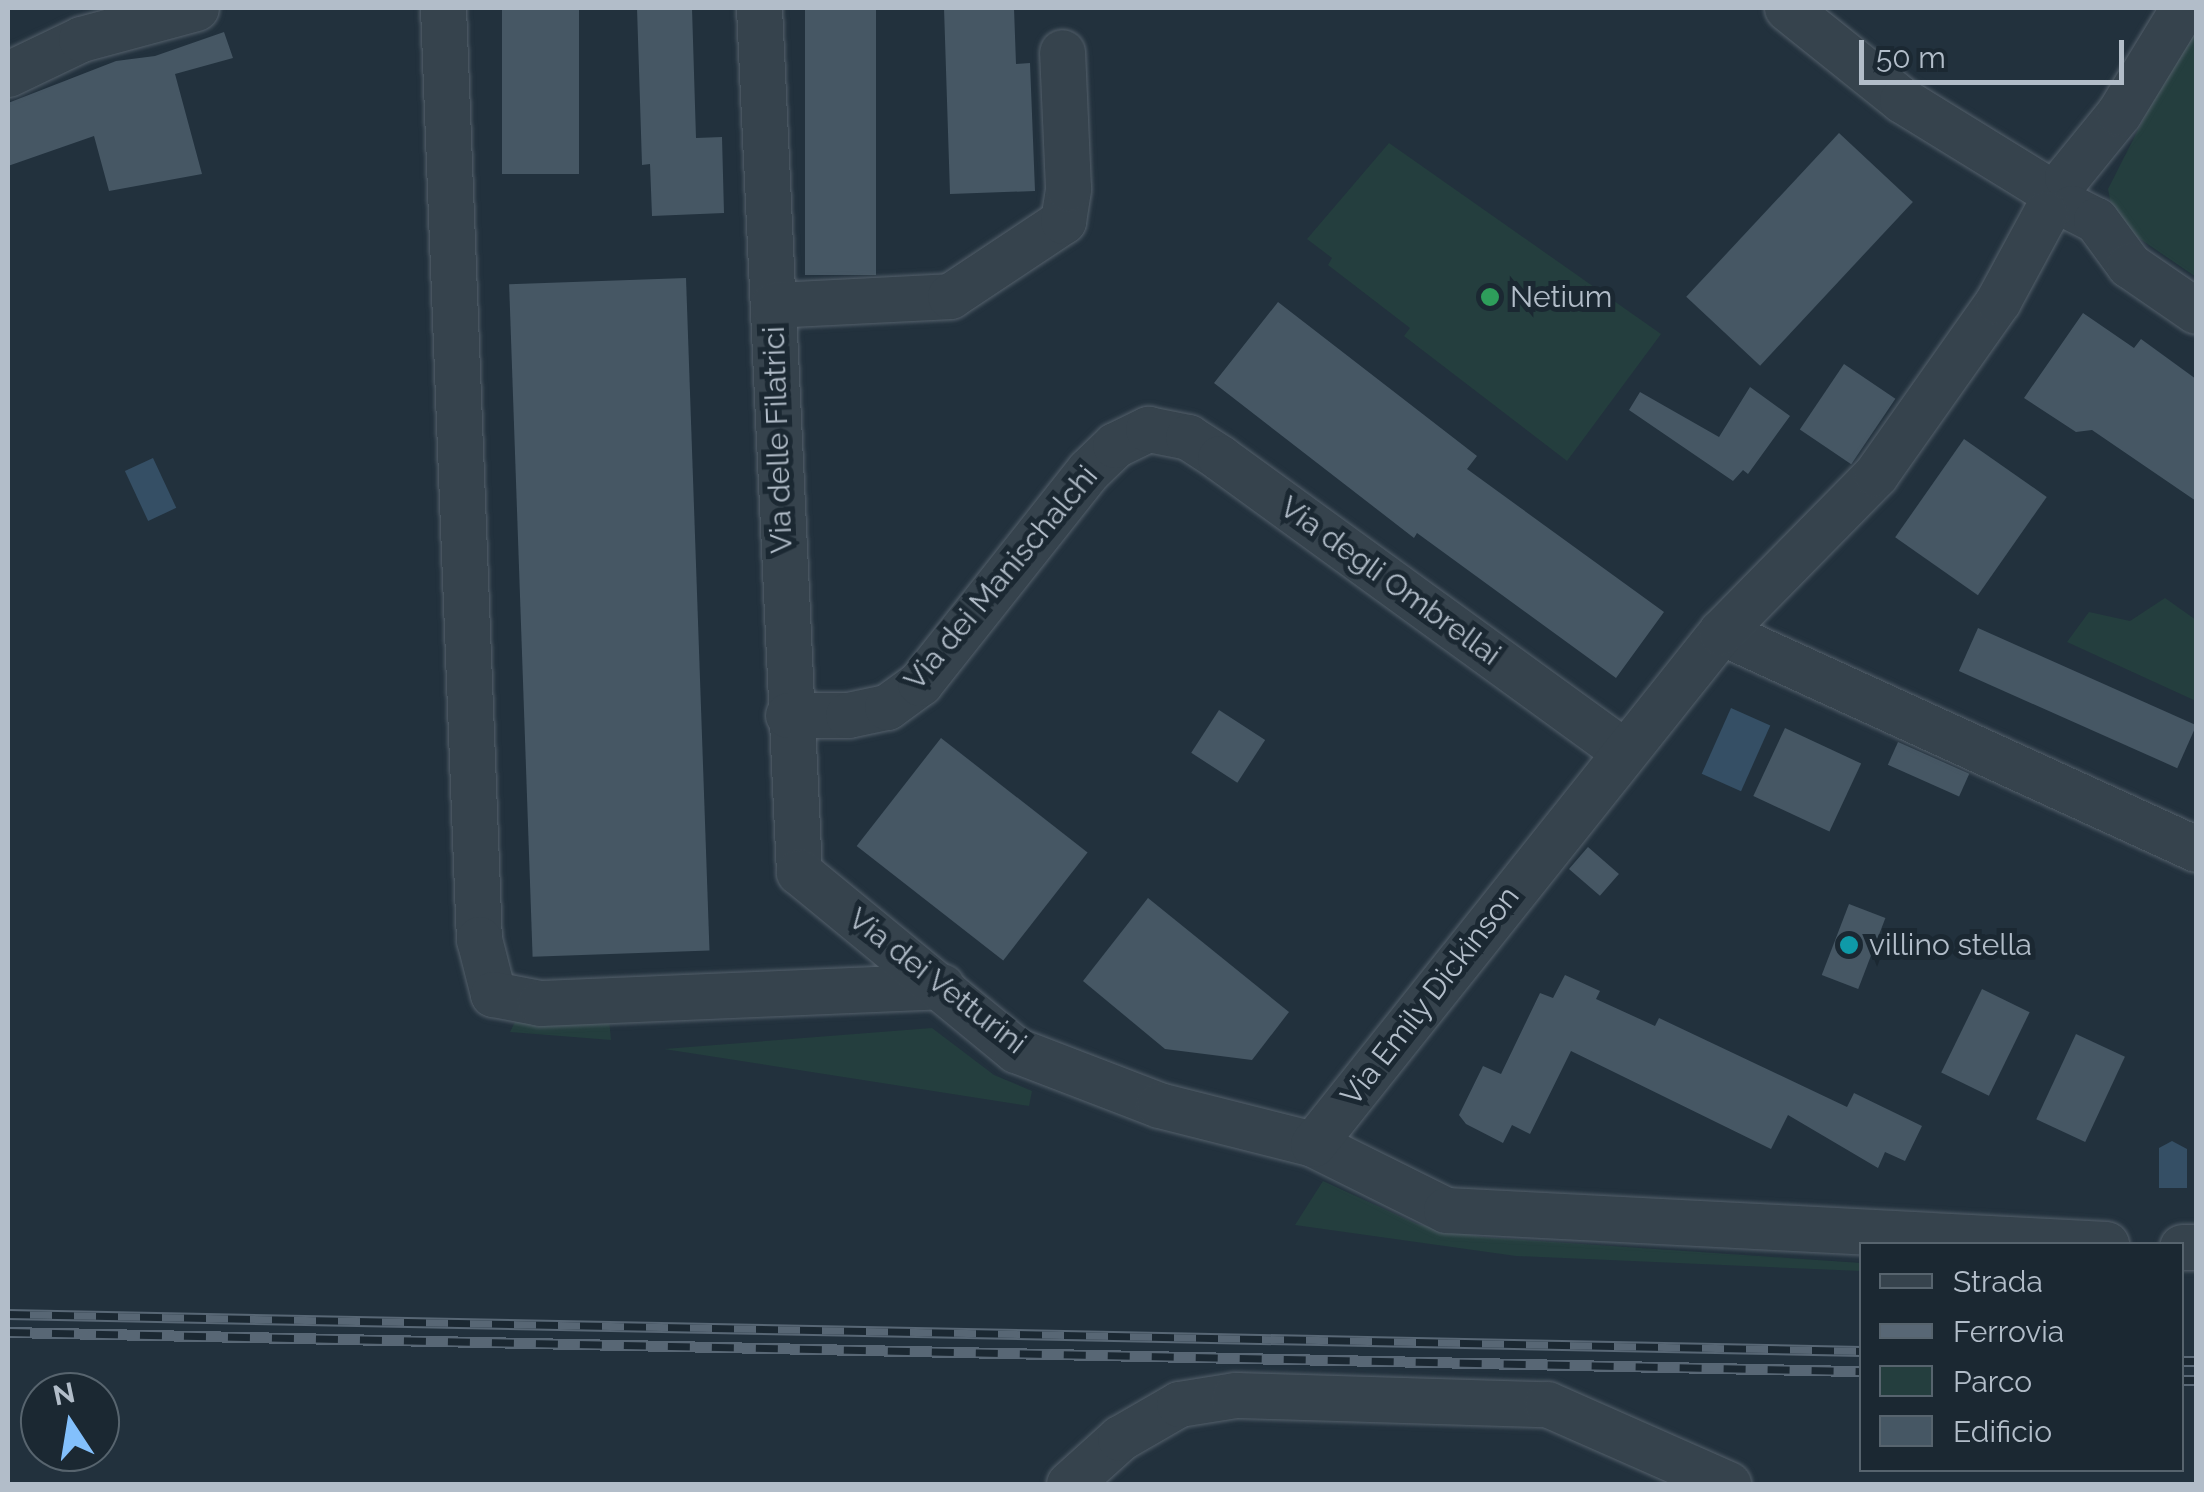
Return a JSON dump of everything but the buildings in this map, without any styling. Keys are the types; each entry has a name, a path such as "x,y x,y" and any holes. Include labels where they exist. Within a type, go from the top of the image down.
{"street":[{"path":"8,74 81,39 196,8"},
{"path":"442,8 479,938 493,994 540,1003 942,986"},
{"name":"Via delle Filatrici","path":"759,8 788,715 799,872"},
{"path":"1787,8 1902,100 2096,220 2130,265 2196,311"},
{"name":"Via Emily Dickinson","path":"1314,1144 1721,632 1876,474 1998,301 2055,196 2118,113 2183,8"},
{"path":"773,305 950,296 1063,221 1068,188 1062,52"},
{"name":"Via dei Manischalchi","path":"788,715 848,716 887,707 920,683 1089,470 1115,445 1148,429"},
{"name":"Via degli Ombrellai","path":"1148,429 1188,437 1220,458 1624,751"},
{"path":"1721,632 2196,849"},
{"name":"Via dei Vetturini","path":"799,872 1016,1050 1158,1104 1314,1144"},
{"path":"1314,1144 1446,1210 2067,1242"},
{"path":"1069,1484 1120,1438 1179,1404 1235,1395 1547,1404 1728,1484"}],"green space":[{"path":"2196,16 2196,277 2124,228 2113,216 2108,189"},
{"name":"Netium","path":"1389,143 1661,334 1567,461 1404,336 1410,328 1328,265 1332,258 1307,239"},
{"path":"2165,598 2196,620 2196,701 2067,642 2089,612 2130,621"},
{"path":"609,1018 611,1040 510,1032 515,1022"},
{"path":"932,1028 994,1075 1032,1091 1029,1106 664,1049"},
{"path":"1323,1181 1417,1224 1482,1237 1859,1263 1859,1271 1516,1256 1295,1225"}],"water":[{"path":"153,458 176,508 148,521 125,471"},
{"path":"1731,708 1770,725 1741,791 1702,774"},
{"path":"2172,1141 2187,1149 2187,1188 2159,1188 2159,1148"}],"railway":[{"path":"8,1314 1859,1351"},
{"path":"8,1332 1859,1371"},
{"path":"2184,1361 2196,1361"},
{"path":"2184,1380 2196,1380"}],"place":[{"name":"Netium","path":"1490,297"},
{"name":"villino stella","path":"1849,945"}]}
